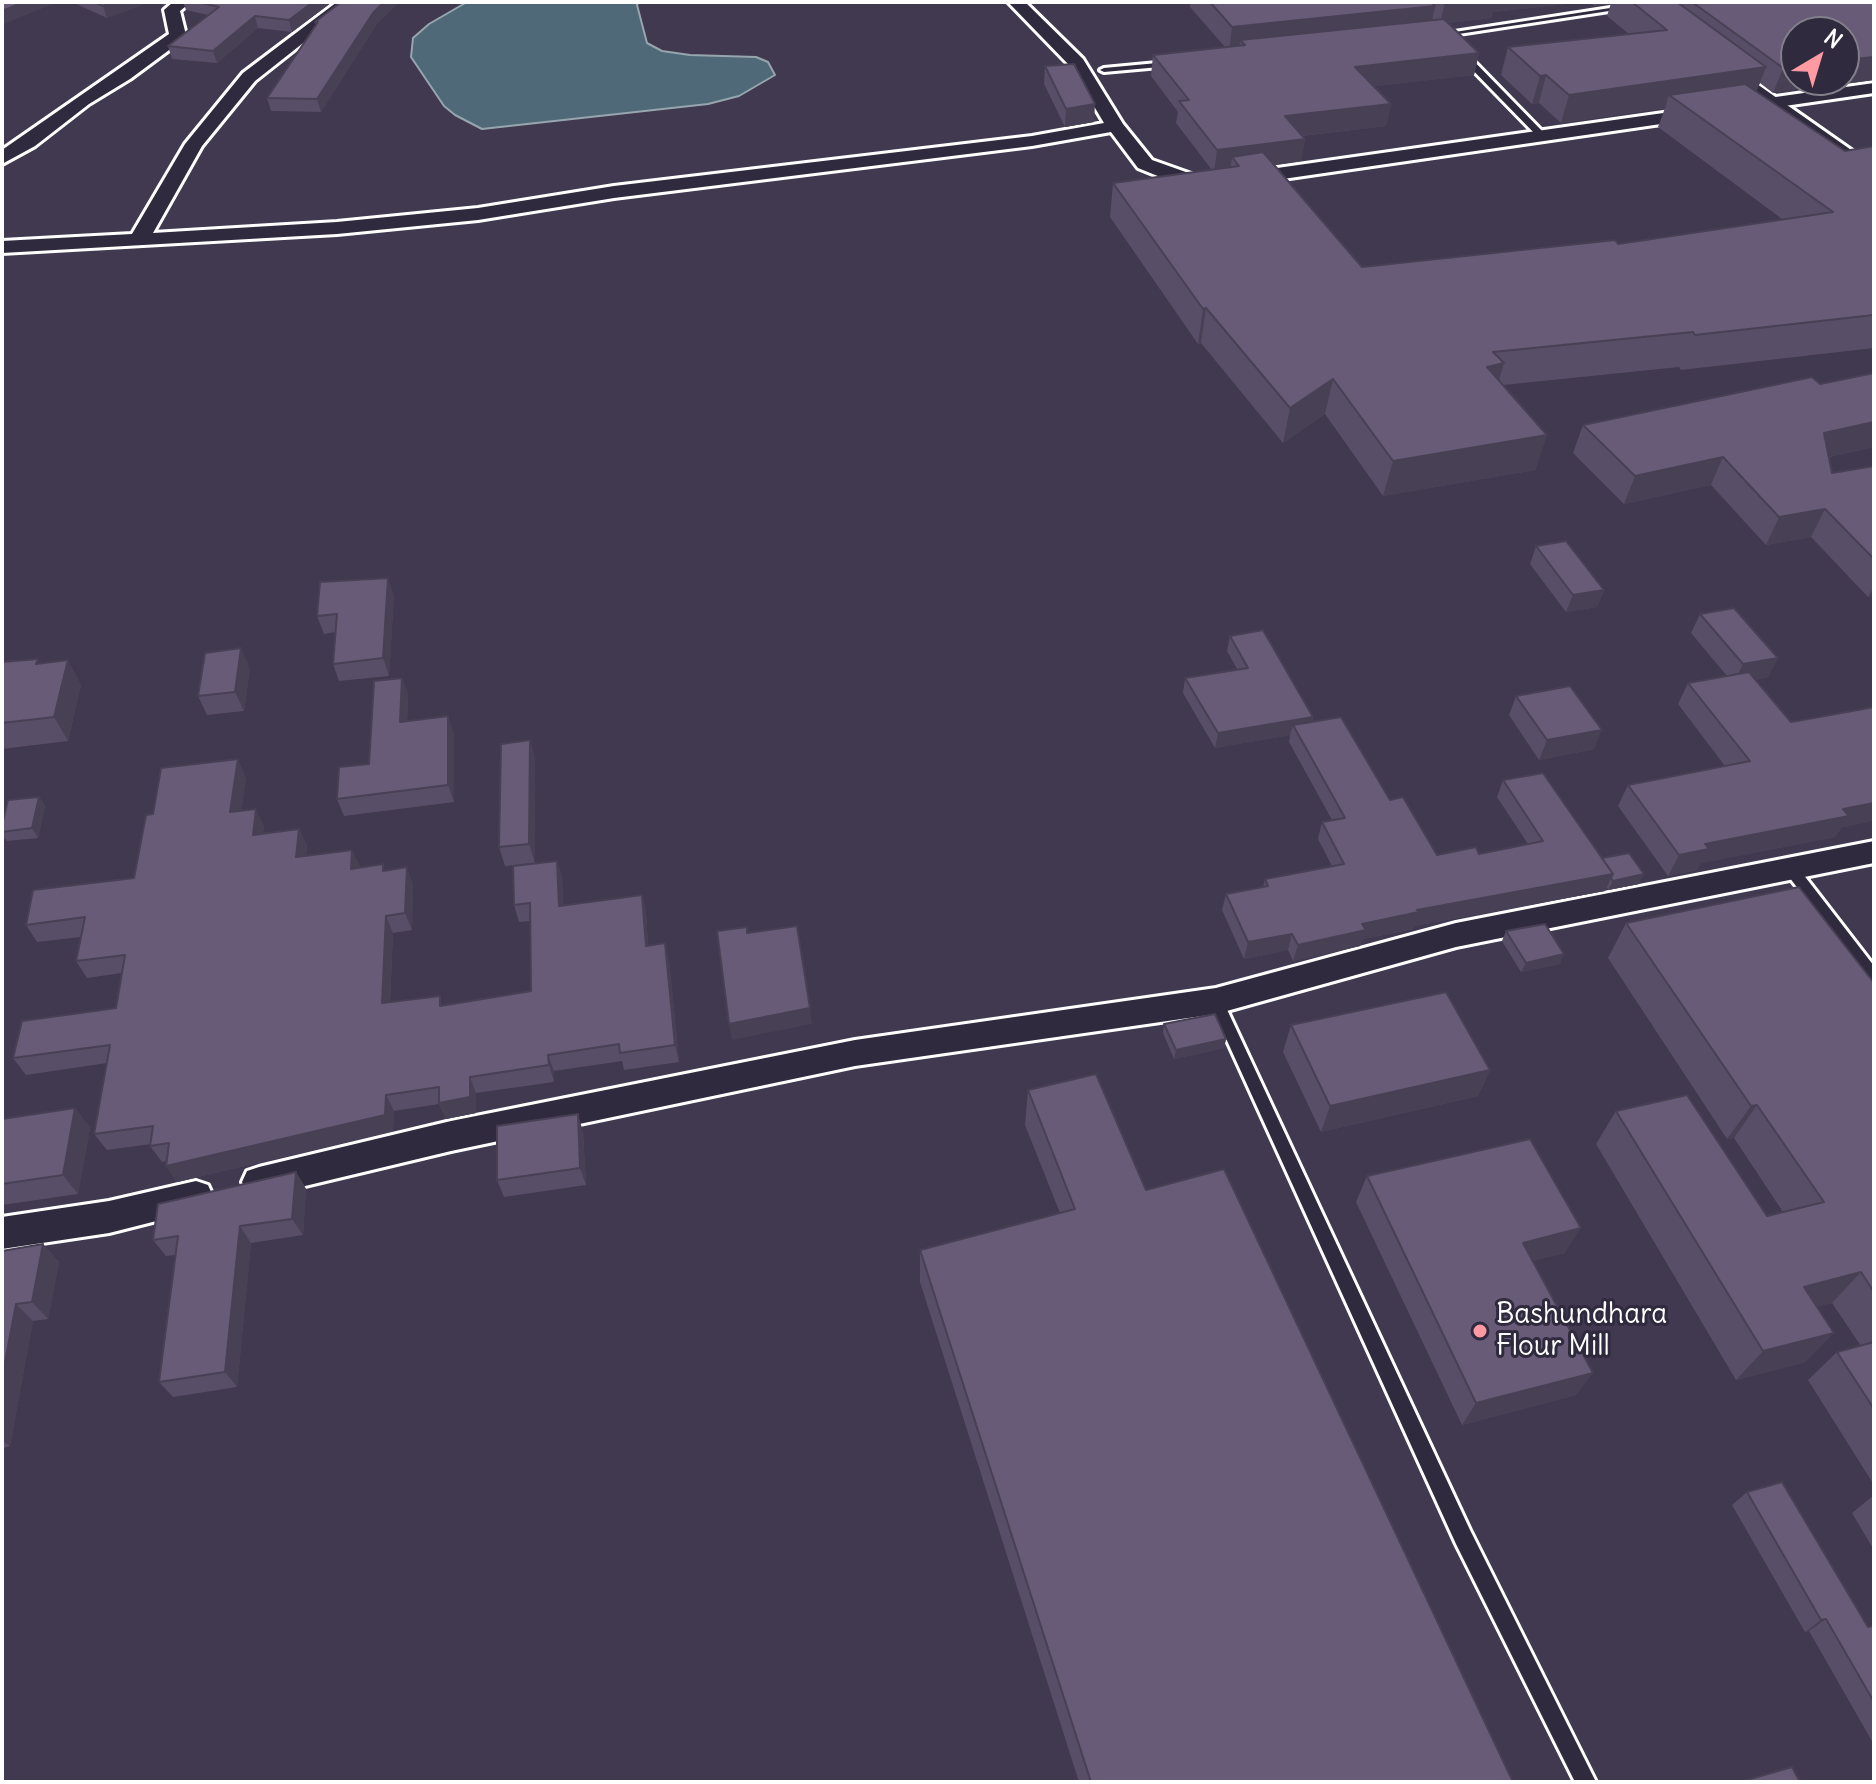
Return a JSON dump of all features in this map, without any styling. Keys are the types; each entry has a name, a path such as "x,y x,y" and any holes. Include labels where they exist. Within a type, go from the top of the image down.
{"street":[{"path":"2,158 178,35 172,10 183,2"},
{"path":"138,241 194,144 249,77 347,2"},
{"path":"1016,2 1077,63 1115,126 1145,164 1180,179 1197,182 1221,182 1874,88"},
{"path":"2,247 337,228 478,214 628,190 1032,141 1115,126"},
{"path":"2,1233 109,1217 451,1136 855,1053 1216,1001 1456,935 1874,852"}],"lane":[{"path":"1429,36 1448,37 1664,2"},
{"path":"1644,3 1658,14"},
{"path":"1433,23 1448,37"},
{"path":"1460,51 1541,135"},
{"path":"1104,70 1181,62"},
{"path":"1740,76 1874,170"},
{"path":"1791,869 1874,977"},
{"path":"1216,1001 1463,1537 1586,1782"}],"water":[{"path":"467,2 639,2 637,5 647,43 662,51 690,55 756,57 768,62 775,75 739,96 708,104 482,129 444,106 411,57 413,38 429,24"}],"building":[{"path":"2,2 24,2 2,11"},
{"path":"198,2 313,2 289,20 255,16 213,51 168,46 219,7"},
{"path":"341,2 384,2 373,13 317,99 267,98 318,22 315,22"},
{"path":"1210,2 1431,2 1435,6 1232,27"},
{"path":"1632,2 1677,2 1766,67 1569,95 1546,75 1540,76 1508,47 1667,30"},
{"path":"1692,2 1874,2 1874,57 1860,58 1860,16 1780,16 1780,66"},
{"path":"1444,19 1479,53 1355,67 1391,104 1285,116 1305,139 1217,150 1179,101 1189,100 1153,55 1245,45 1240,40"},
{"path":"1074,64 1095,104 1066,109 1045,66"},
{"path":"1745,84 1845,151 1874,146 1874,315 1695,335 1693,332 1493,352 1504,363 1487,367 1547,435 1393,461 1333,379 1290,408 1206,308 1203,309 1113,183 1239,166 1232,157 1263,152 1362,267 1615,240 1618,244 1833,212 1669,95"},
{"path":"1874,373 1874,422 1824,433 1832,473 1874,466 1874,559 1825,509 1779,517 1723,457 1635,476 1583,425 1812,377 1820,384"},
{"path":"1566,541 1604,590 1573,595 1536,546"},
{"path":"388,578 383,658 333,664 337,614 317,616 320,582"},
{"path":"1734,608 1778,658 1743,664 1700,614"},
{"path":"1263,630 1313,717 1218,733 1185,678 1248,668 1230,636"},
{"path":"241,648 235,692 198,696 205,653"},
{"path":"38,659 36,664 68,660 54,717 2,723 2,662"},
{"path":"1749,672 1791,722 1874,707 1874,803 1843,809 1849,816 1705,844 1709,849 1679,855 1628,785 1750,761 1688,683"},
{"path":"402,678 400,722 448,716 448,785 337,799 339,767 369,764 374,681"},
{"path":"1570,686 1602,730 1547,740 1516,696"},
{"path":"1341,717 1390,800 1403,797 1437,855 1476,847 1479,854 1543,841 1503,780 1543,773 1613,874 1417,910 1419,912 1362,924 1366,930 1298,945 1292,934 1248,942 1226,894 1268,886 1265,879 1344,864 1322,822 1345,818 1293,725"},
{"path":"530,740 529,844 499,847 501,744"},
{"path":"238,759 230,812 256,809 253,835 299,829 296,857 352,850 351,869 383,864 383,871 407,867 405,913 386,916 382,1003 440,996 440,1006 531,991 530,903 514,905 513,866 557,861 559,906 642,895 646,946 665,943 675,1045 620,1053 619,1044 548,1055 549,1065 470,1077 470,1097 439,1103 439,1087 386,1095 385,1115 166,1166 169,1143 150,1146 153,1126 94,1134 110,1045 13,1058 22,1021 116,1008 125,955 76,961 85,917 26,925 33,890 134,878 146,815 153,814 161,768"},
{"path":"39,797 32,828 2,832 8,800"},
{"path":"1629,853 1644,874 1613,881 1613,874 1602,858"},
{"path":"1799,887 1874,983 1874,1292 1861,1272 1804,1287 1834,1333 1763,1351 1616,1111 1687,1095 1767,1216 1824,1202 1757,1105 1751,1106 1626,923"},
{"path":"1545,924 1564,954 1526,963 1506,931"},
{"path":"797,926 810,1008 729,1024 717,931 747,927 747,933"},
{"path":"1446,992 1490,1070 1330,1106 1291,1025"},
{"path":"1215,1014 1226,1039 1176,1050 1164,1024"},
{"path":"1096,1074 1146,1190 1224,1169 1513,1782 1091,1782 920,1250 1075,1209 1028,1090"},
{"path":"75,1108 63,1175 2,1184 2,1119"},
{"path":"578,1114 580,1168 497,1180 497,1126"},
{"name":"Bashundhara Flour Mill","path":"1530,1139 1581,1228 1523,1243 1593,1373 1476,1403 1367,1176"},
{"path":"296,1172 292,1219 240,1226 225,1372 159,1382 178,1236 153,1240 158,1204"},
{"path":"43,1244 32,1302 16,1304 2,1378 2,1251"},
{"path":"1874,1342 1874,1409 1837,1352"},
{"path":"1782,1482 1868,1627 1874,1627 1874,1702 1826,1619 1821,1620 1747,1492"},
{"path":"1792,1767 1800,1782 1740,1782"}],"place":[{"name":"Bashundhara Flour Mill","path":"1480,1331"}]}
